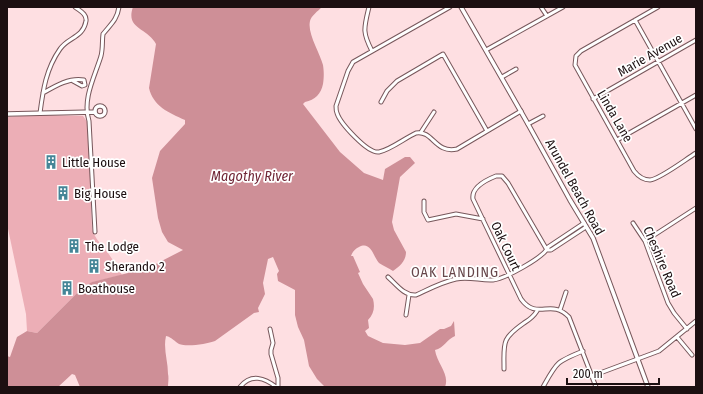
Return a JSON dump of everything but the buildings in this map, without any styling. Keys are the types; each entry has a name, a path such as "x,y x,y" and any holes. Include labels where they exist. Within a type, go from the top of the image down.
{"street":[{"path":"40,113 47,74 59,50 66,42 79,34 84,27 85,16 75,7"},
{"path":"95,232 90,121 87,112 89,95 102,49 103,34 112,25 117,16 119,7"},
{"path":"369,7 364,30 366,40 372,51"},
{"path":"434,112 421,132 384,150 375,152 368,148 348,128 338,115 336,106 352,64 450,7"},
{"name":"Arundel Beach Road","path":"461,7 596,245 648,387"},
{"path":"541,7 547,16"},
{"path":"486,50 563,7"},
{"path":"658,7 635,20 696,129"},
{"name":"Linda Lane","path":"635,20 581,51 576,56 575,60 577,70 634,171 644,179 649,180 658,177 696,153"},
{"name":"Marie Avenue","path":"593,99 696,40"},
{"path":"381,102 387,91 397,81 443,54 487,131"},
{"path":"502,77 516,69"},
{"path":"43,93 66,82 73,81"},
{"path":"617,140 696,95"},
{"path":"421,132 426,134 441,148 450,150 457,149 521,111"},
{"path":"7,114 95,112"},
{"path":"528,124 543,116"},
{"name":"Oak Court","path":"537,310 530,308 524,303 509,275 482,219 474,199 474,190 493,177 502,176 508,183 547,250"},
{"path":"424,201 424,212 428,220 456,214 482,219"},
{"path":"645,241 696,208"},
{"name":"Cheshire Road","path":"633,223 645,241 668,303 687,329"},
{"path":"388,277 409,295 416,295 454,279 469,278 493,280 509,275 547,250 550,250 585,225"},
{"path":"560,310 566,292"},
{"path":"406,314 409,295"},
{"path":"504,369 504,346 507,338 513,331 532,318 537,310 550,308 560,310 569,317 572,322 596,387"},
{"path":"592,376 659,350 696,321"},
{"path":"270,329 273,343 271,354 278,378 277,387"},
{"path":"677,337 692,355"},
{"path":"543,387 553,368 558,363 583,351"},
{"path":"240,387 250,379 260,378 268,380 277,387"}],"shaded area":[{"path":"34,115 83,116 88,123 92,229 93,233 122,275 93,282 84,286 37,333 27,331 26,314 7,224 7,117"}],"water":[{"name":"Magothy River","path":"133,7 322,7 310,21 310,31 323,65 323,84 321,91 317,96 303,104 340,152 364,173 383,180 385,169 405,157 410,157 415,163 400,177 392,222 394,230 406,252 402,263 393,271 379,263 371,250 366,246 359,247 353,251 351,256 353,256 360,272 358,273 363,284 374,302 373,313 368,320 369,328 365,331 368,336 383,343 405,345 420,343 440,329 451,326 454,321 455,336 435,350 445,373 445,387 325,387 317,379 309,366 304,340 298,327 295,315 295,290 278,281 277,274 279,271 273,257 268,259 263,283 265,294 258,308 259,312 254,313 215,341 197,345 183,345 166,336 165,346 168,387 80,387 75,375 72,374 58,387 7,387 7,356 10,357 17,337 27,331 37,333 83,287 92,282 148,268 183,250 168,242 162,232 158,218 152,178 160,151 185,124 185,120 162,108 154,100 151,94 149,88 156,44 148,35 138,28 132,20 131,14"}],"place":[{"name":"Little House","path":"51,162"},
{"name":"Big House","path":"63,193"},
{"name":"The Lodge","path":"74,246"},
{"name":"Sherando 2","path":"94,266"},
{"name":"Boathouse","path":"67,288"}],"district":[{"name":"OAK LANDING","path":"455,272"}]}
